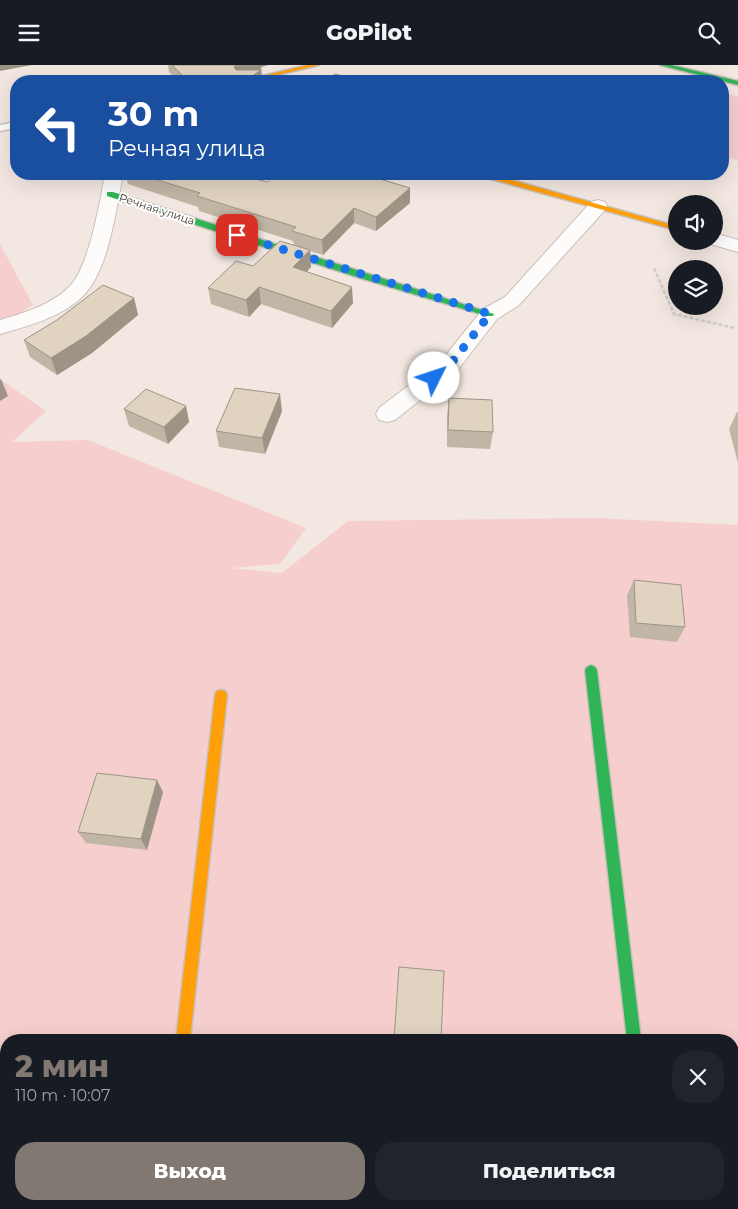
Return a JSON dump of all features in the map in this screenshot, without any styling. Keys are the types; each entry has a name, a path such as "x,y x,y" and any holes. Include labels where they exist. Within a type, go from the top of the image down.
{"street":[{"path":"272,75 316,65"},
{"path":"663,65 705,75"},
{"path":"0,327 44,313 77,291 90,269 113,180"},
{"path":"505,180 668,226"},
{"name":"Речная улица","path":"110,194 363,276 490,314"},
{"path":"387,414 449,366 490,314 512,301 598,206"},
{"path":"723,242 738,246"},
{"path":"591,670 633,1034"},
{"path":"184,1034 221,695"}],"path":[{"path":"654,268 674,314 735,328"}],"shaded area":[{"path":"729,94 738,96 738,160 729,158"},
{"path":"0,244 33,305 0,325"},
{"path":"0,379 46,411 12,442 88,440 306,528 280,564 231,568 282,573 348,521 595,518 738,525 738,1034 0,1034"}],"building":[{"path":"172,65 236,65 234,67 236,70 261,70 254,75 182,75"},
{"path":"158,180 260,180 267,182 270,180 383,180 410,188 376,217 354,208 322,240 292,231 296,227 197,196 200,193"},
{"path":"280,241 310,250 293,267 352,287 331,311 259,287 246,300 208,288 236,261 253,266"},
{"path":"103,285 134,298 86,336 51,358 24,340 57,320"},
{"path":"235,388 280,394 262,438 216,431"},
{"path":"146,389 186,406 164,427 124,409"},
{"path":"449,398 492,400 493,432 448,430"},
{"path":"634,580 681,585 685,627 636,623"},
{"path":"97,773 157,780 141,839 78,832"},
{"path":"399,967 444,971 441,1034 394,1034"}],"traffic: fast":[{"path":"663,65 705,75"},
{"path":"729,81 738,83"},
{"path":"110,194 363,276 490,314"},
{"path":"591,670 633,1034"}],"traffic: slow":[{"path":"272,75 316,65"},
{"path":"504,180 668,226"},
{"path":"184,1034 221,695"}],"route":[{"path":"237,235 363,276 490,314 449,366 434,378"}]}
